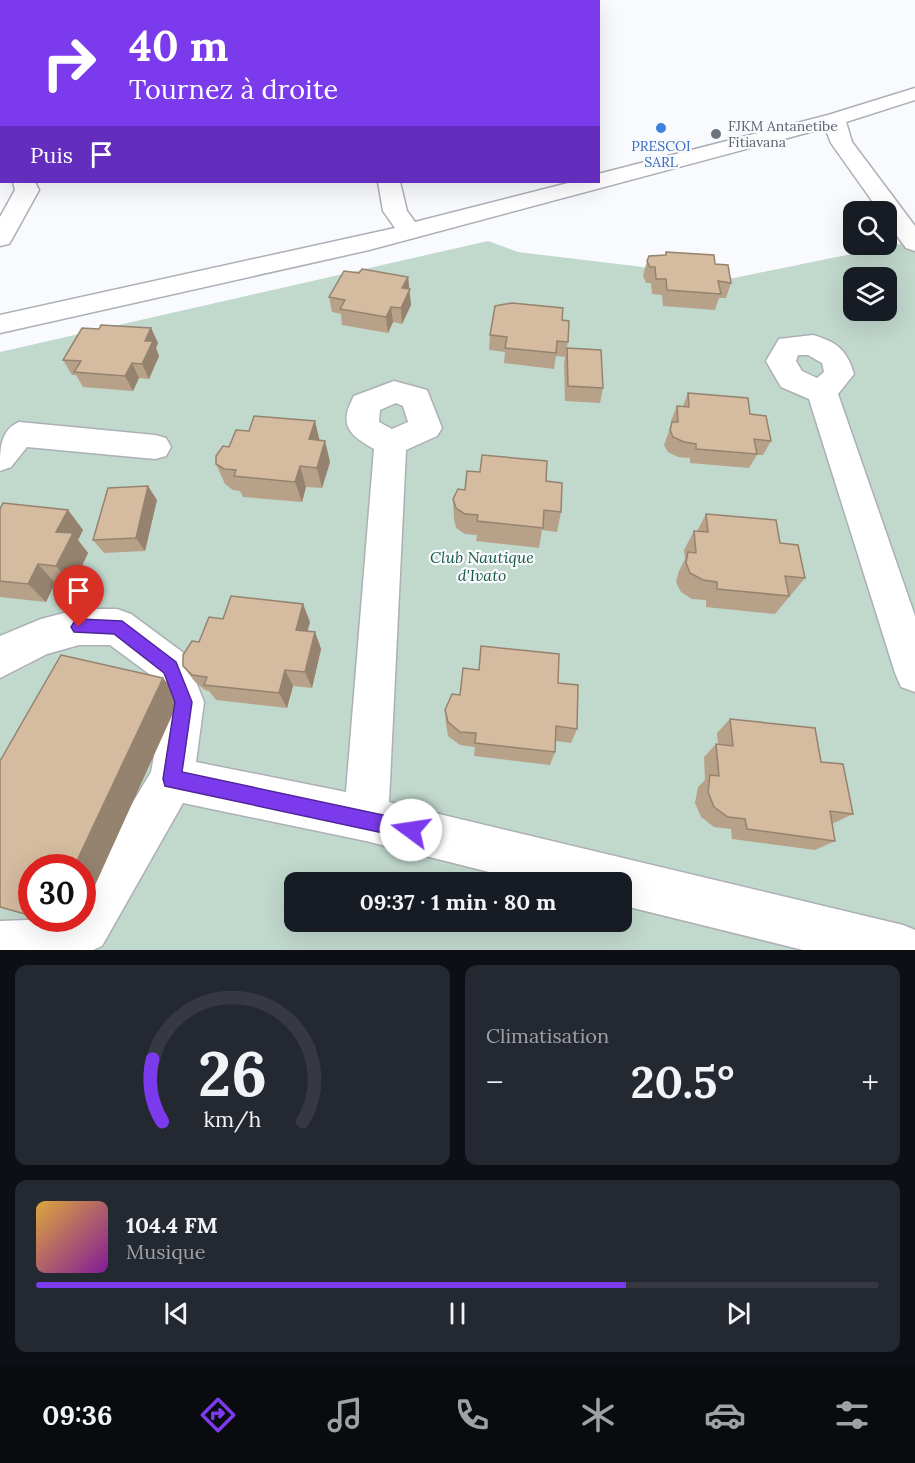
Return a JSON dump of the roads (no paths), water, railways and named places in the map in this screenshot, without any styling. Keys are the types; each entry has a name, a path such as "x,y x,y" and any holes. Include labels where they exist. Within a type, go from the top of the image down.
{"street":[{"path":"600,181 835,119 915,94"},
{"path":"835,119 836,129 842,142 915,243"},
{"path":"0,239 27,190 24,183"},
{"path":"389,183 395,211 409,231"},
{"path":"0,324 409,231 592,183"},
{"path":"822,392 915,673"},
{"path":"0,458 19,434 154,447"},
{"path":"366,819 390,443"},
{"path":"0,659 6,653 60,632 79,627 117,627 171,668 184,702 172,779 85,929 43,946 0,946"},
{"path":"172,779 366,819 903,950"}],"place":[{"name":"PRESCOI SARL","path":"661,128"},
{"name":"FJKM Antanetibe Fitiavana","path":"716,134"}],"park label":[{"name":"Club Nautique d'Ivato","path":"482,566"}]}
